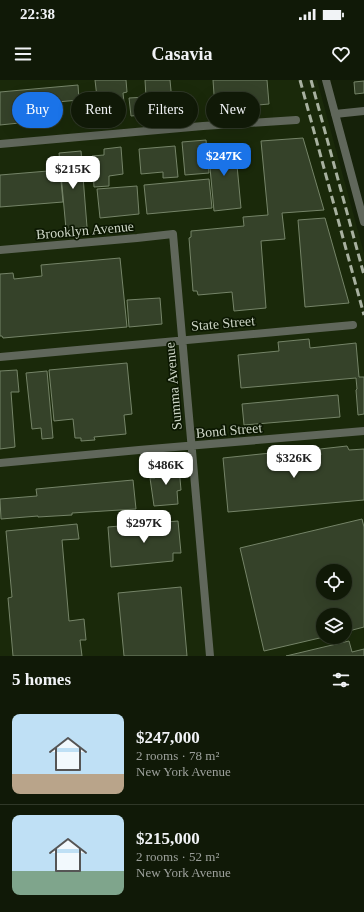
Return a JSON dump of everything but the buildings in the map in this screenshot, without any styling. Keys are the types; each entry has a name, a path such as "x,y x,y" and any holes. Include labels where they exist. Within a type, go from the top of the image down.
{"street":[{"path":"326,80 364,222"},
{"path":"335,114 364,112"},
{"path":"0,144 203,126 296,120"},
{"name":"Brooklyn Avenue","path":"0,250 173,234"},
{"name":"Summa Avenue","path":"173,234 210,656"},
{"name":"State Street","path":"0,357 353,325"},
{"name":"Bond Street","path":"0,463 364,431"}],"shaded area":[{"path":"0,80 317,80 364,253 364,656 0,656"}],"railway":[{"path":"300,80 364,315"},
{"path":"311,80 364,275"}]}
